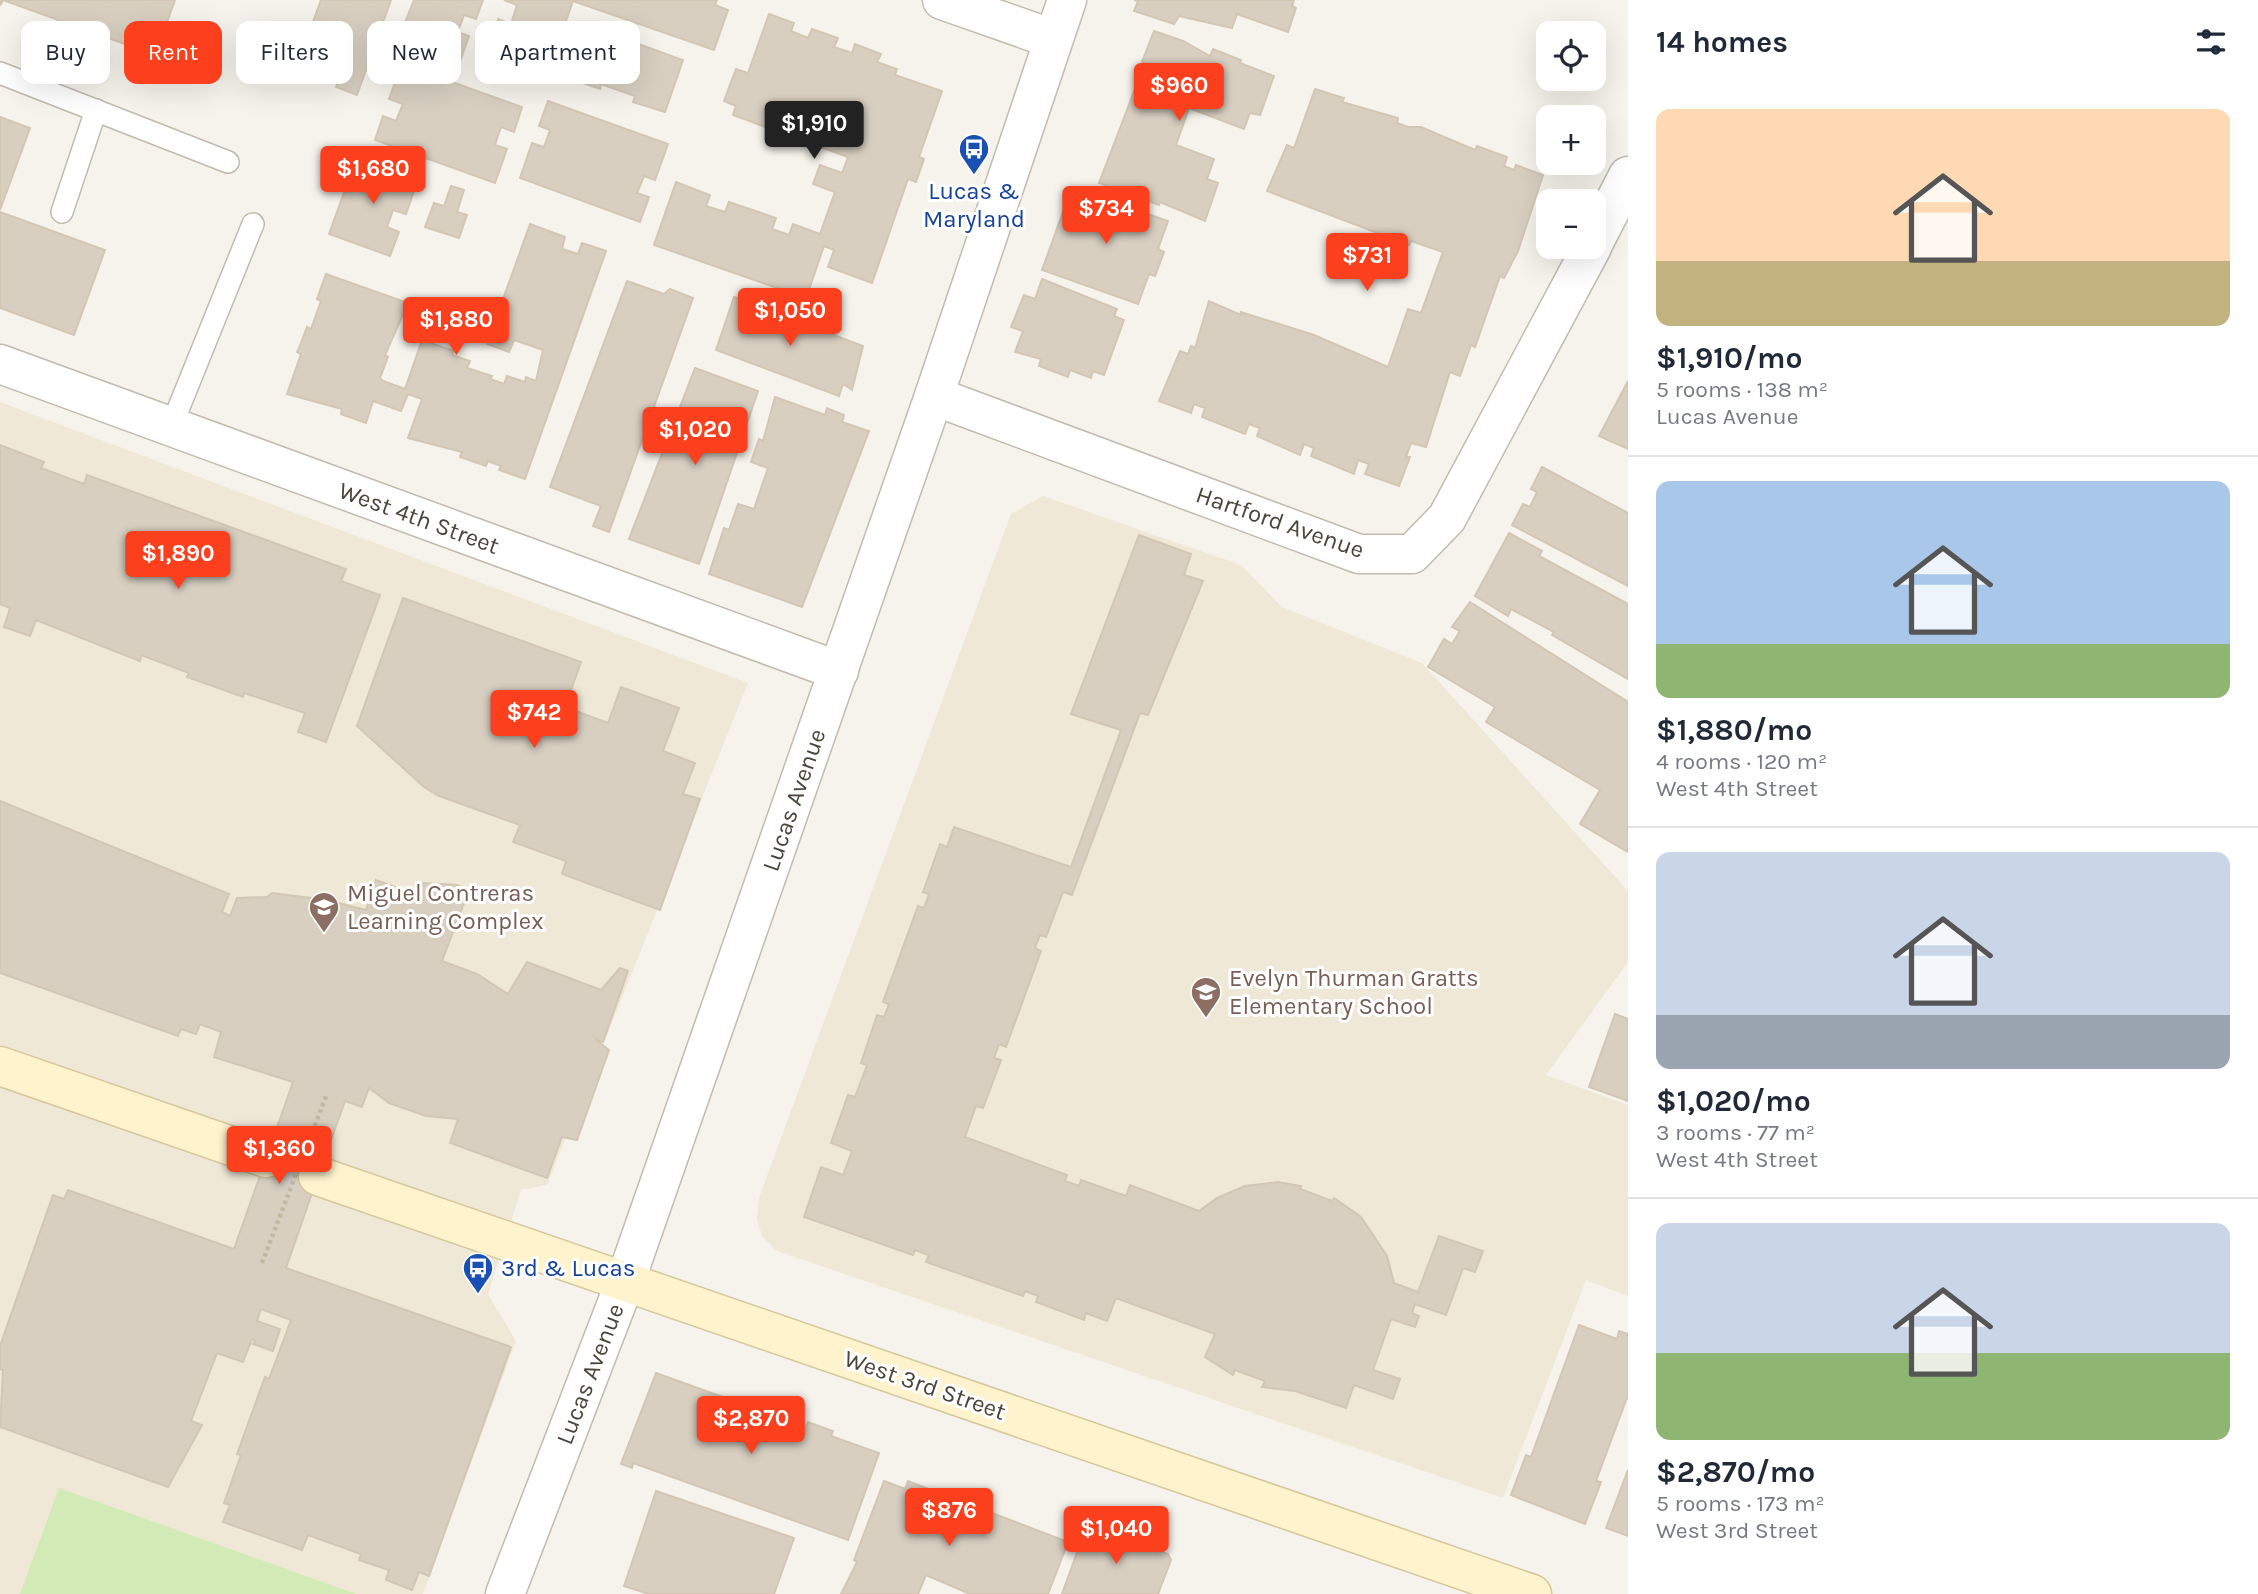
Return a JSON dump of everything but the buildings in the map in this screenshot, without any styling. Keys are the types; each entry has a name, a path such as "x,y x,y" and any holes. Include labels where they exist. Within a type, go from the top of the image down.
{"main road":[{"path":"0,1066 266,1158"},
{"name":"West 3rd Street","path":"318,1176 1532,1594"}],"street":[{"path":"942,0 1054,39"},
{"name":"Lucas Avenue","path":"505,1594 625,1282 934,396 1067,0"},
{"name":"Hartford Avenue","path":"1606,219 1628,176"},
{"name":"Hartford Avenue","path":"934,396 1359,554 1412,554 1447,518 1586,259"},
{"name":"West 4th Street","path":"0,364 839,671"}],"lane":[{"path":"0,73 228,162"},
{"path":"62,212 96,110"},
{"path":"171,427 253,224"}],"path":[{"path":"262,1263 326,1096"}],"shaded area":[{"name":"Miguel Contreras Learning Complex","path":"0,402 748,683 547,1185 521,1190 488,1294 516,1341 423,1594 0,1594"},
{"name":"Evelyn Thurman Gratts Elementary School","path":"1043,496 1241,565 1282,607 1422,663 1628,891 1628,962 1546,1075 1628,1105 1628,1296 1586,1280 1503,1498 777,1251 762,1236 757,1219 759,1198 1011,514"}],"green space":[{"path":"59,1488 356,1594 20,1594"}],"tunnel":[{"path":"266,1158 318,1176"}],"place":[{"name":"Lucas & Maryland","path":"974,176"},
{"name":"Miguel Contreras Learning Complex","path":"324,934"},
{"name":"Evelyn Thurman Gratts Elementary School","path":"1206,1019"},
{"name":"3rd & Lucas","path":"478,1295"}]}
